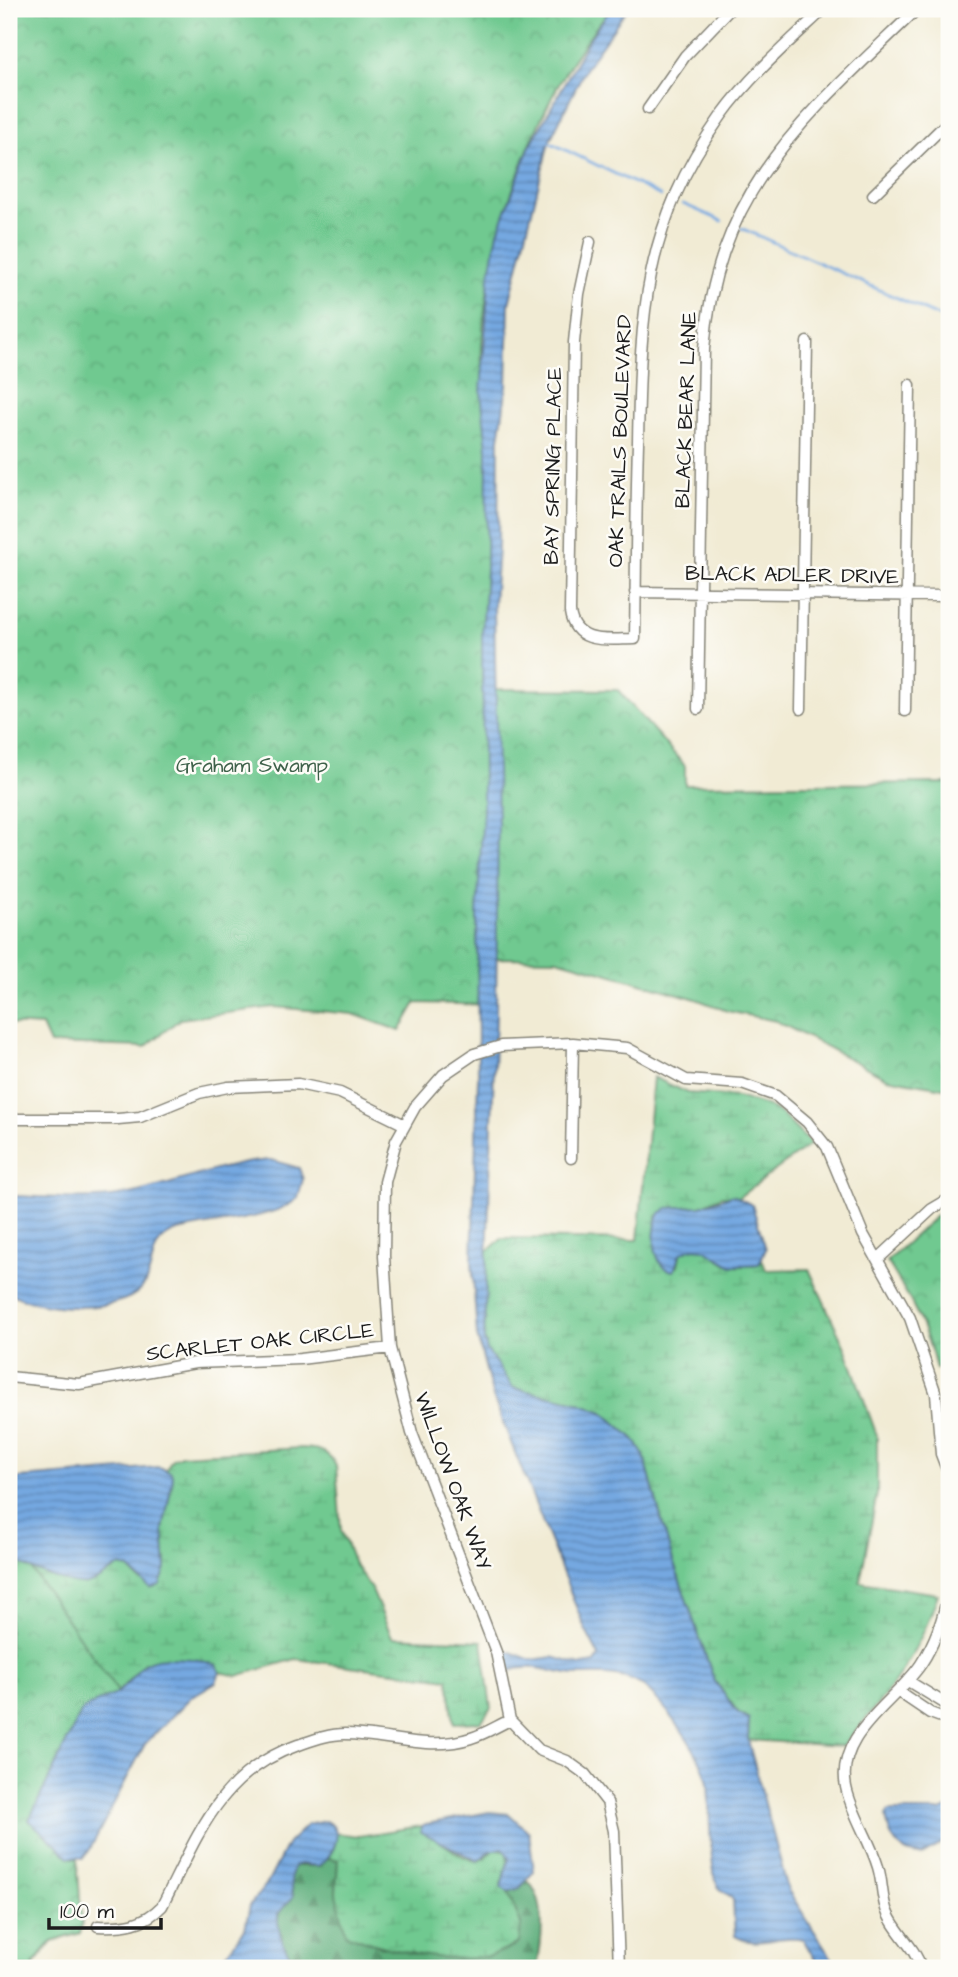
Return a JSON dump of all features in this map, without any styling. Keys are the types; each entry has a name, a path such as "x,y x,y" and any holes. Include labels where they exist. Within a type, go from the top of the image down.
{"street":[{"path":"648,109 685,56 730,9"},
{"name":"OAK TRAILS BOULEVARD","path":"635,639 640,328 648,279 663,225 687,172 723,114 757,74 824,9"},
{"name":"BLACK BEAR LANE","path":"698,709 704,349 712,291 729,236 759,177 788,136 917,9"},
{"path":"873,195 949,121"},
{"name":"BAY SPRING PLACE","path":"590,242 579,294 574,342 570,612 575,628 586,637 635,639"},
{"path":"801,709 807,342"},
{"path":"905,711 910,385"},
{"name":"BLACK ADLER DRIVE","path":"635,592 949,596"},
{"path":"572,1158 573,1042"},
{"name":"WILLOW OAK WAY","path":"510,1720 496,1652 412,1433 390,1348 383,1202 390,1158 405,1125 443,1075 474,1054 501,1046 573,1042 627,1048 686,1080 742,1084 776,1096 807,1122 827,1147 846,1198 910,1318 929,1369 938,1407 942,1454 949,1475"},
{"path":"9,1119 140,1117 199,1093 228,1087 298,1084 340,1093 405,1125"},
{"path":"878,1259 932,1209 949,1199"},
{"name":"SCARLET OAK CIRCLE","path":"9,1377 79,1384 195,1363 300,1359 390,1348"},
{"path":"921,1968 917,1955 888,1913 878,1866 846,1787 848,1756 854,1740 908,1681 939,1629 949,1590"},
{"path":"908,1681 944,1699 949,1706"},
{"path":"899,1692 930,1713 949,1720"},
{"path":"98,1926 128,1926 154,1914 162,1906 215,1805 236,1782 270,1757 313,1740 338,1734 431,1744 450,1743 472,1738 510,1720 539,1750 560,1758 585,1774 607,1802 614,1832 619,1968"}],"green space":[{"name":"Graham Swamp","path":"9,9 611,9 561,81 539,123 521,167 494,257 482,345 488,480 482,689 618,690 685,766 685,785 949,783 949,1089 887,1078 776,1021 727,1011 696,999 557,959 496,958 496,1005 416,1003 400,1031 353,1014 274,1007 180,1019 145,1047 50,1044 42,1026 9,1024"},
{"path":"653,1077 688,1093 737,1097 767,1106 781,1114 811,1144 739,1197 722,1196 701,1206 668,1208 658,1216 655,1240 659,1261 672,1271 678,1265 680,1254 697,1248 708,1250 733,1266 759,1264 762,1259 766,1270 809,1269 846,1350 877,1436 877,1494 860,1582 938,1594 921,1638 899,1676 843,1746 748,1740 749,1719 738,1712 714,1680 672,1558 644,1456 634,1439 603,1412 573,1401 513,1388 487,1350 484,1340 486,1253 502,1238 638,1240"},
{"path":"940,1212 949,1212 949,1367 936,1369 928,1340 916,1313 887,1261"},
{"path":"302,1448 322,1451 336,1466 341,1530 354,1564 371,1588 392,1637 482,1641 491,1708 481,1722 454,1723 448,1679 296,1659 237,1676 220,1672 217,1664 145,1663 118,1692 69,1857 77,1859 80,1933 52,1942 33,1965 9,1968 9,1556 47,1574 78,1584 96,1581 120,1566 128,1568 141,1581 166,1568 163,1529 173,1478 166,1469 172,1459 181,1455"},
{"path":"9,1556 32,1570 118,1692 81,1712 29,1820 69,1857 77,1859 82,1925 80,1933 51,1942 33,1964 36,1968 9,1968"},
{"path":"421,1826 421,1829 449,1848 472,1860 481,1860 497,1848 507,1852 508,1867 501,1884 508,1892 521,1924 519,1943 488,1956 449,1958 396,1950 346,1934 336,1894 338,1860 328,1858 334,1848 336,1833 359,1836"},
{"path":"328,1858 338,1860 336,1894 378,1946 453,1957 486,1957 519,1943 508,1892 520,1888 527,1880 534,1889 541,1910 542,1934 537,1968 301,1968 283,1944 279,1913 293,1897 291,1876 294,1866 312,1866"}],"water":[{"path":"611,9 627,9 585,69 549,142 509,304 507,386 499,439 498,549 494,603 498,821 496,1015 484,1340 487,1350 513,1388 573,1401 603,1412 634,1439 644,1456 672,1558 714,1680 737,1712 749,1719 748,1740 788,1890 838,1968 820,1968 803,1939 752,1942 735,1936 733,1900 719,1888 715,1877 705,1773 680,1727 646,1688 622,1677 607,1675 578,1675 535,1668 509,1671 506,1650 531,1660 553,1657 580,1665 595,1663 599,1656 585,1629 493,1397 477,1336 472,1261 478,1077 477,916 483,809 482,636 486,572 487,449 481,392 489,277 498,232 529,148 589,39"},
{"path":"271,1160 299,1168 303,1179 298,1198 287,1206 257,1216 189,1228 166,1237 156,1249 146,1282 130,1297 115,1303 76,1307 38,1303 9,1292 9,1196 109,1197 142,1191 233,1165"},
{"path":"733,1195 752,1205 766,1249 759,1264 732,1266 707,1251 695,1248 680,1254 674,1271 666,1268 657,1256 654,1238 660,1213 668,1208 701,1206"},
{"path":"159,1467 171,1472 173,1478 163,1529 166,1568 160,1585 150,1588 128,1568 120,1566 91,1583 78,1584 35,1570 9,1556 9,1479"},
{"path":"163,1658 195,1659 217,1665 220,1672 216,1682 191,1697 145,1744 89,1851 83,1858 69,1857 29,1820 81,1712 120,1691 146,1663"},
{"path":"949,1807 949,1839 922,1855 907,1852 892,1837 886,1815 889,1811 941,1811"},
{"path":"489,1812 509,1814 529,1832 534,1871 520,1888 508,1892 501,1887 509,1858 503,1848 490,1851 478,1861 421,1832 421,1826 426,1824"},
{"path":"325,1821 335,1830 333,1850 318,1866 294,1866 291,1876 293,1897 278,1914 284,1944 301,1968 216,1968 245,1929 250,1905 268,1882 288,1843 307,1825"}],"waterway":[{"path":"549,142 661,196"},
{"path":"683,204 722,221"},
{"path":"741,228 949,321"}]}
